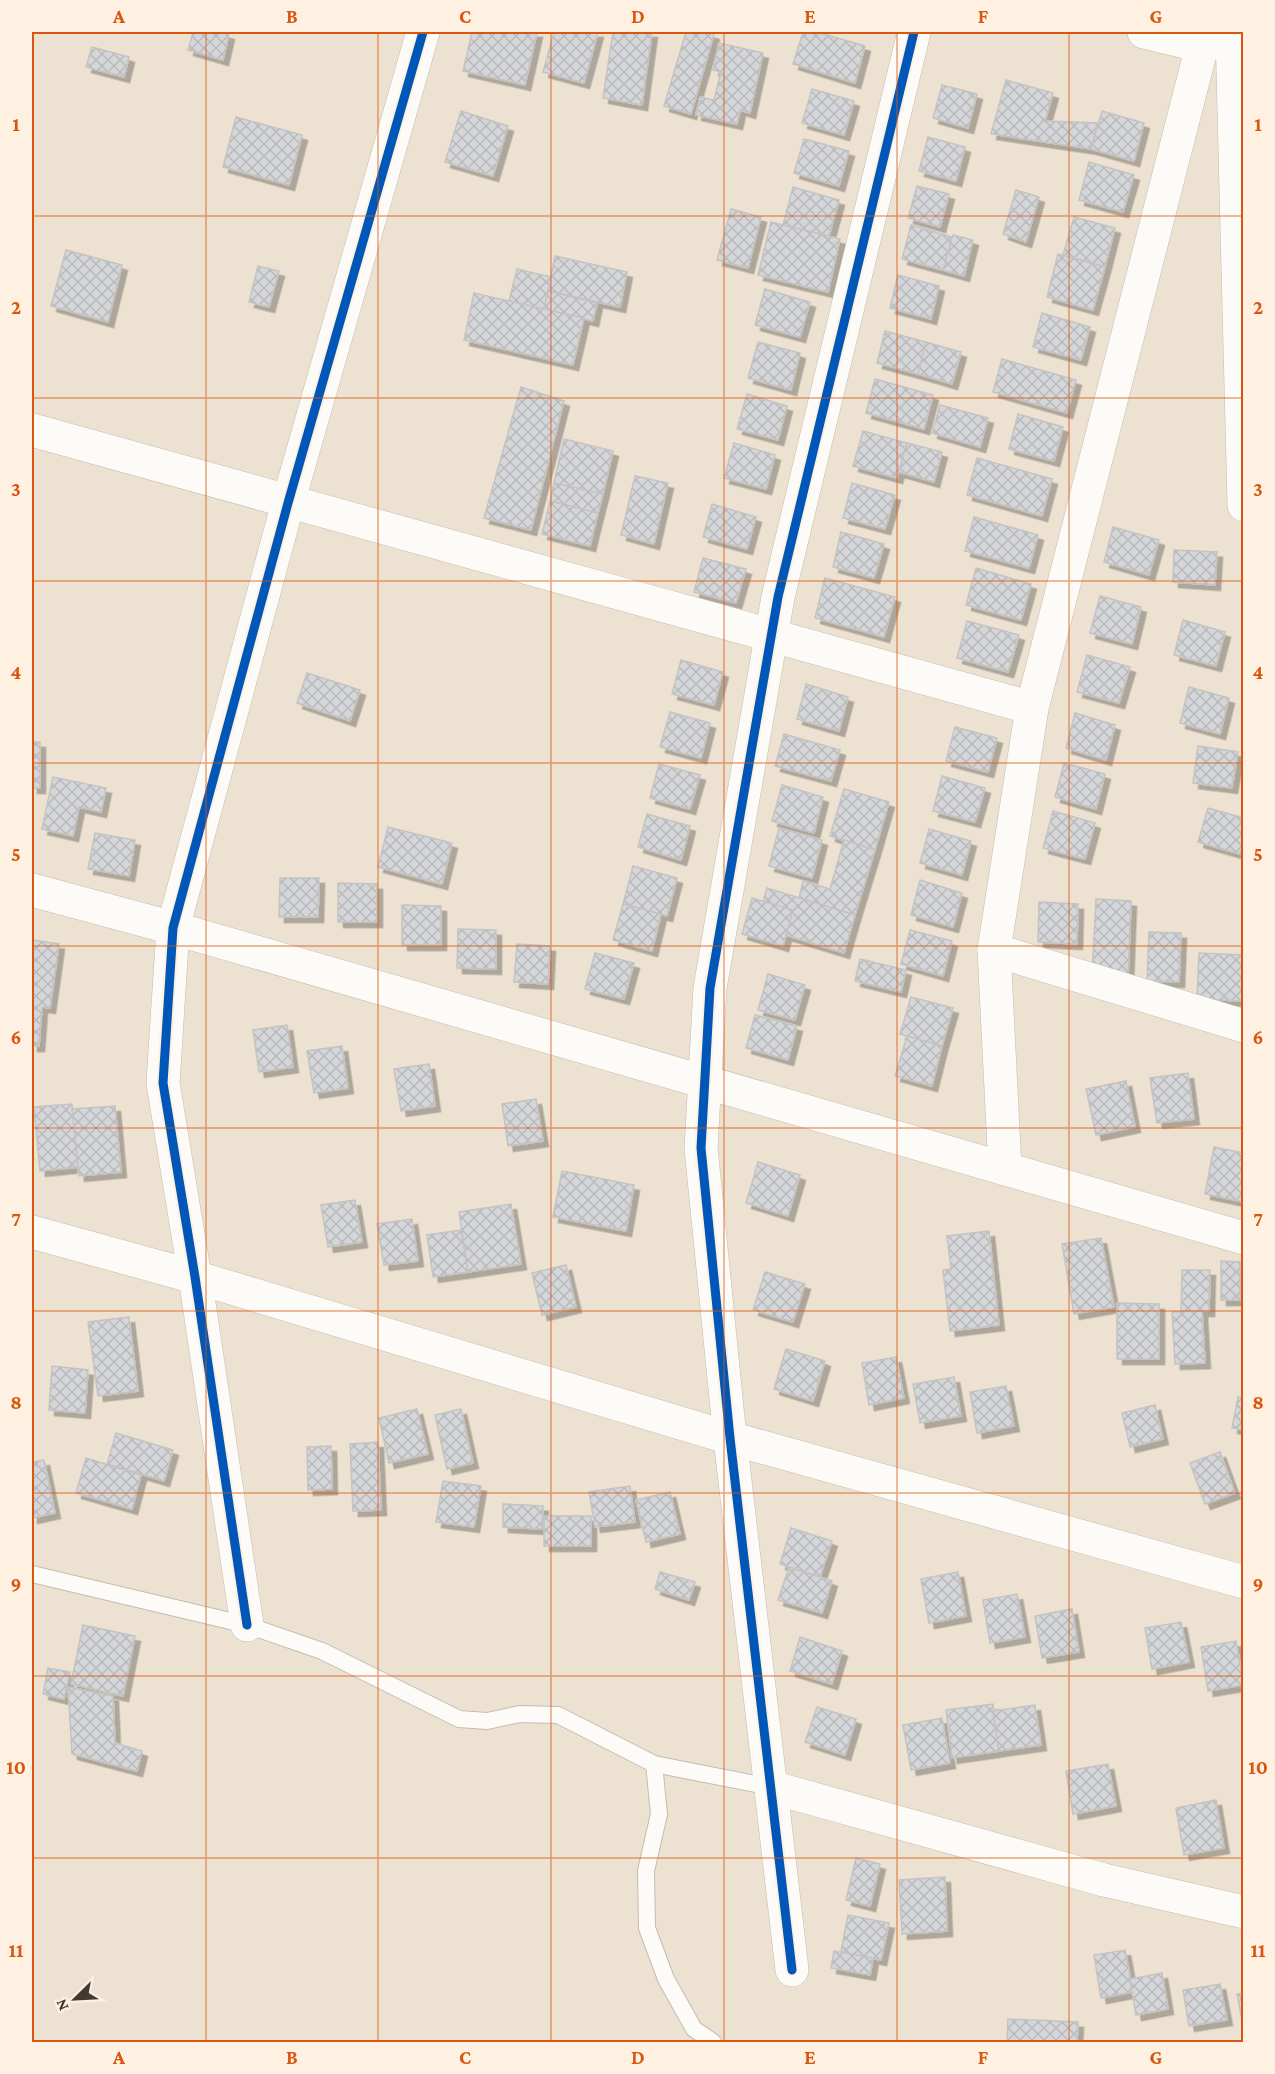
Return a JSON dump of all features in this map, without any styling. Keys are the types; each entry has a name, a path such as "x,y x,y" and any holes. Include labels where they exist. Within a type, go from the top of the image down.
{"street":[{"path":"247,1625 195,1277 163,1083 173,928 288,503 423,32"},
{"path":"792,1970 730,1438 701,1149 710,988 781,585 914,32"},
{"path":"1144,32 1227,40"},
{"path":"1227,40 1244,505"},
{"path":"1005,1169 994,950 1032,708 1227,40"},
{"path":"32,430 1032,708"},
{"path":"32,890 173,928 1244,1238"},
{"path":"994,950 1244,1026"},
{"path":"32,1232 195,1277 730,1438 1244,1582"},
{"path":"771,1787 1104,1880 1244,1912"}],"lane":[{"path":"32,1574 247,1625 321,1651 459,1719 487,1721 520,1714 558,1715 654,1764 771,1787"},
{"path":"654,1764 659,1814 646,1871 647,1928 666,1978 694,2029 713,2043"}],"building":[{"path":"193,32 229,34 223,60 188,50"},
{"path":"472,32 537,32 525,85 463,71"},
{"path":"554,32 598,32 584,83 543,72"},
{"path":"613,32 652,32 642,105 603,98"},
{"path":"686,32 714,34 691,114 664,106"},
{"path":"803,32 817,32 865,46 855,83 793,64"},
{"path":"719,43 763,53 750,113 740,110 737,124 696,115 700,97 714,100 721,72 713,70"},
{"path":"92,47 129,57 124,77 86,67"},
{"path":"1006,80 1053,93 1045,121 1098,123 1091,149 991,134"},
{"path":"942,85 977,94 968,128 933,118"},
{"path":"812,89 854,101 844,135 802,123"},
{"path":"461,111 508,126 493,176 445,162"},
{"path":"1102,111 1144,123 1134,161 1091,149"},
{"path":"236,117 302,135 289,185 223,167"},
{"path":"928,137 965,147 956,181 919,171"},
{"path":"804,139 849,151 839,186 794,173"},
{"path":"1089,162 1134,175 1123,212 1079,200"},
{"path":"917,186 949,194 940,227 908,218"},
{"path":"793,187 839,200 829,236 783,225"},
{"path":"1016,190 1039,197 1026,242 1003,234"},
{"path":"731,209 761,217 748,268 717,260"},
{"path":"1074,217 1115,228 1105,267 1063,255"},
{"path":"771,222 840,239 828,292 758,275"},
{"path":"911,225 952,237 943,270 902,259"},
{"path":"953,235 973,240 964,276 943,270"},
{"path":"66,250 122,265 108,322 51,306"},
{"path":"1058,254 1105,267 1093,310 1047,297"},
{"path":"555,256 627,272 620,307 548,291"},
{"path":"258,266 279,271 269,307 249,302"},
{"path":"517,269 551,277 544,309 509,301"},
{"path":"898,275 939,286 931,319 890,308"},
{"path":"765,289 810,302 800,337 755,325"},
{"path":"548,291 597,303 593,321 544,309"},
{"path":"474,293 584,318 573,365 464,340"},
{"path":"1042,313 1090,327 1081,360 1033,347"},
{"path":"885,331 926,342 918,374 877,363"},
{"path":"758,342 800,353 791,390 748,378"},
{"path":"926,342 961,352 952,384 918,374"},
{"path":"1002,359 1076,380 1067,413 993,392"},
{"path":"875,379 933,395 924,429 866,413"},
{"path":"521,387 564,401 531,530 484,518"},
{"path":"747,394 787,406 778,440 737,429"},
{"path":"940,405 988,418 980,447 932,433"},
{"path":"1018,414 1063,427 1054,461 1009,449"},
{"path":"863,431 907,443 897,478 853,466"},
{"path":"564,439 613,451 603,494 554,483"},
{"path":"734,443 775,455 766,489 724,478"},
{"path":"907,443 942,452 934,482 899,472"},
{"path":"977,458 1052,479 1042,516 967,495"},
{"path":"635,476 668,483 654,544 621,535"},
{"path":"554,483 603,494 598,513 550,501"},
{"path":"852,483 895,495 885,529 843,518"},
{"path":"550,501 598,513 590,546 542,534"},
{"path":"712,504 756,517 747,549 703,537"},
{"path":"974,517 1038,535 1029,568 965,551"},
{"path":"1113,527 1159,540 1149,575 1104,562"},
{"path":"841,532 884,544 874,578 833,567"},
{"path":"1174,550 1217,552 1215,585 1173,582"},
{"path":"703,558 746,569 736,603 694,592"},
{"path":"976,568 1031,584 1021,620 966,605"},
{"path":"825,578 895,597 884,637 815,618"},
{"path":"1100,596 1141,607 1132,644 1090,633"},
{"path":"1183,620 1225,632 1216,666 1174,655"},
{"path":"967,621 1019,635 1008,672 957,658"},
{"path":"1087,655 1130,667 1119,703 1077,692"},
{"path":"681,660 723,672 714,705 672,694"},
{"path":"307,673 360,690 350,721 297,703"},
{"path":"806,684 848,697 839,731 797,719"},
{"path":"1189,687 1229,698 1220,734 1180,723"},
{"path":"670,712 710,723 701,758 660,747"},
{"path":"1075,713 1115,725 1106,760 1066,748"},
{"path":"955,727 997,738 988,772 946,761"},
{"path":"784,734 840,750 831,781 775,766"},
{"path":"32,742 40,742 40,788 32,788"},
{"path":"1198,746 1238,752 1232,788 1193,783"},
{"path":"1064,763 1105,774 1096,809 1055,797"},
{"path":"659,764 700,775 690,809 650,798"},
{"path":"942,776 985,788 975,822 933,811"},
{"path":"53,777 106,788 101,812 79,807 73,836 42,829"},
{"path":"782,785 823,797 814,833 772,821"},
{"path":"844,789 889,802 875,850 830,836"},
{"path":"1208,808 1244,818 1244,842 1240,854 1198,842"},
{"path":"1053,811 1095,823 1085,859 1043,848"},
{"path":"647,814 690,826 681,860 638,847"},
{"path":"388,827 452,843 442,884 378,867"},
{"path":"779,828 822,840 812,878 769,866"},
{"path":"929,829 971,841 962,875 920,863"},
{"path":"95,833 135,840 129,876 88,869"},
{"path":"844,840 875,850 855,915 799,898 803,881 830,889"},
{"path":"633,866 677,878 667,916 623,904"},
{"path":"280,878 319,878 318,917 279,917"},
{"path":"920,880 962,893 953,927 911,915"},
{"path":"338,883 377,884 377,922 338,922"},
{"path":"767,888 855,915 844,953 756,926"},
{"path":"752,898 793,910 783,946 742,934"},
{"path":"1096,899 1131,901 1128,978 1092,976"},
{"path":"1039,902 1078,904 1077,944 1038,942"},
{"path":"623,904 661,914 652,951 613,940"},
{"path":"402,905 441,906 441,945 402,945"},
{"path":"458,929 496,930 496,969 457,968"},
{"path":"910,930 952,941 943,976 901,964"},
{"path":"1149,932 1181,933 1179,982 1147,981"},
{"path":"32,940 59,944 50,1008 42,1007 39,1046 32,1046"},
{"path":"517,944 550,946 548,984 514,982"},
{"path":"595,953 634,963 624,999 585,989"},
{"path":"1199,953 1244,955 1244,1001 1197,999"},
{"path":"860,959 906,970 901,992 855,981"},
{"path":"768,974 805,985 795,1020 758,1010"},
{"path":"911,997 953,1008 942,1046 900,1034"},
{"path":"755,1015 797,1026 788,1060 746,1048"},
{"path":"287,1025 293,1067 259,1072 253,1030"},
{"path":"907,1036 942,1046 932,1086 895,1076"},
{"path":"342,1046 348,1088 314,1093 307,1051"},
{"path":"429,1064 435,1106 401,1111 394,1069"},
{"path":"1188,1073 1194,1119 1157,1123 1150,1078"},
{"path":"1126,1081 1135,1127 1096,1135 1086,1089"},
{"path":"536,1099 543,1141 508,1146 502,1104"},
{"path":"72,1104 78,1167 40,1171 34,1107"},
{"path":"115,1106 121,1172 79,1176 72,1109"},
{"path":"1214,1147 1244,1153 1244,1202 1205,1194"},
{"path":"758,1162 800,1175 788,1216 746,1203"},
{"path":"562,1171 634,1185 626,1231 553,1217"},
{"path":"355,1200 362,1242 328,1247 321,1205"},
{"path":"511,1204 521,1264 468,1272 459,1212"},
{"path":"412,1219 418,1261 384,1265 377,1224"},
{"path":"461,1230 468,1272 433,1277 427,1235"},
{"path":"989,1231 999,1325 950,1331 943,1270 951,1269 947,1236"},
{"path":"1101,1238 1114,1307 1074,1314 1062,1244"},
{"path":"1221,1261 1240,1262 1240,1300 1221,1300"},
{"path":"566,1265 576,1307 542,1315 532,1273"},
{"path":"1182,1270 1210,1270 1209,1311 1181,1311"},
{"path":"765,1272 805,1284 793,1322 753,1310"},
{"path":"1117,1303 1159,1304 1159,1359 1117,1359"},
{"path":"1202,1311 1205,1363 1175,1364 1172,1312"},
{"path":"129,1317 138,1391 98,1396 88,1322"},
{"path":"786,1349 825,1361 813,1401 774,1389"},
{"path":"896,1357 904,1398 869,1405 862,1363"},
{"path":"52,1366 88,1370 85,1413 49,1410"},
{"path":"954,1377 961,1416 920,1423 913,1384"},
{"path":"1006,1386 1014,1426 977,1433 970,1392"},
{"path":"1238,1397 1244,1398 1244,1430 1232,1428"},
{"path":"1155,1405 1163,1439 1130,1447 1122,1413"},
{"path":"417,1409 428,1454 389,1463 379,1418"},
{"path":"461,1409 473,1463 447,1469 435,1415"},
{"path":"116,1433 173,1450 164,1481 107,1464"},
{"path":"378,1442 381,1510 353,1511 350,1444"},
{"path":"331,1446 332,1489 308,1490 307,1447"},
{"path":"1220,1452 1235,1493 1205,1504 1190,1463"},
{"path":"86,1458 141,1475 132,1509 76,1493"},
{"path":"44,1460 55,1513 32,1518 32,1462"},
{"path":"443,1481 481,1486 474,1527 436,1522"},
{"path":"630,1486 635,1522 595,1527 589,1492"},
{"path":"670,1492 680,1534 646,1542 636,1500"},
{"path":"503,1504 543,1506 542,1529 503,1527"},
{"path":"544,1516 591,1516 591,1546 544,1546"},
{"path":"791,1528 832,1541 820,1577 780,1564"},
{"path":"789,1567 832,1581 822,1613 778,1600"},
{"path":"660,1572 695,1582 689,1600 655,1589"},
{"path":"958,1572 966,1616 929,1623 921,1579"},
{"path":"1017,1594 1025,1637 990,1643 983,1600"},
{"path":"1072,1609 1079,1652 1042,1658 1035,1616"},
{"path":"1181,1622 1189,1662 1152,1669 1145,1628"},
{"path":"83,1625 135,1636 123,1696 71,1684"},
{"path":"800,1637 842,1651 832,1684 790,1671"},
{"path":"1236,1641 1244,1685 1208,1691 1201,1647"},
{"path":"48,1668 70,1672 64,1699 43,1694"},
{"path":"68,1687 113,1696 115,1743 142,1751 137,1771 72,1754"},
{"path":"993,1704 999,1751 952,1758 946,1710"},
{"path":"1035,1705 1041,1745 999,1751 993,1711"},
{"path":"817,1707 856,1719 845,1755 805,1742"},
{"path":"942,1718 950,1763 911,1770 903,1725"},
{"path":"1108,1764 1116,1806 1073,1814 1066,1771"},
{"path":"1216,1800 1224,1848 1184,1855 1176,1808"},
{"path":"856,1858 880,1864 870,1906 846,1900"},
{"path":"945,1877 947,1931 902,1934 899,1880"},
{"path":"848,1915 889,1923 881,1960 841,1952"},
{"path":"1125,1950 1133,1992 1101,1998 1094,1955"},
{"path":"834,1951 873,1958 870,1975 831,1968"},
{"path":"1162,1973 1168,2009 1136,2015 1130,1979"},
{"path":"1220,1984 1227,2020 1189,2026 1183,1990"},
{"path":"1244,1993 1244,2030 1237,1994"},
{"path":"1008,2019 1078,2022 1077,2042 1007,2042"}],"cycle path":[{"path":"247,1625 195,1277 163,1083 173,928 288,503 423,32"},
{"path":"792,1970 730,1438 701,1148 710,988 778,597 914,32"}]}
